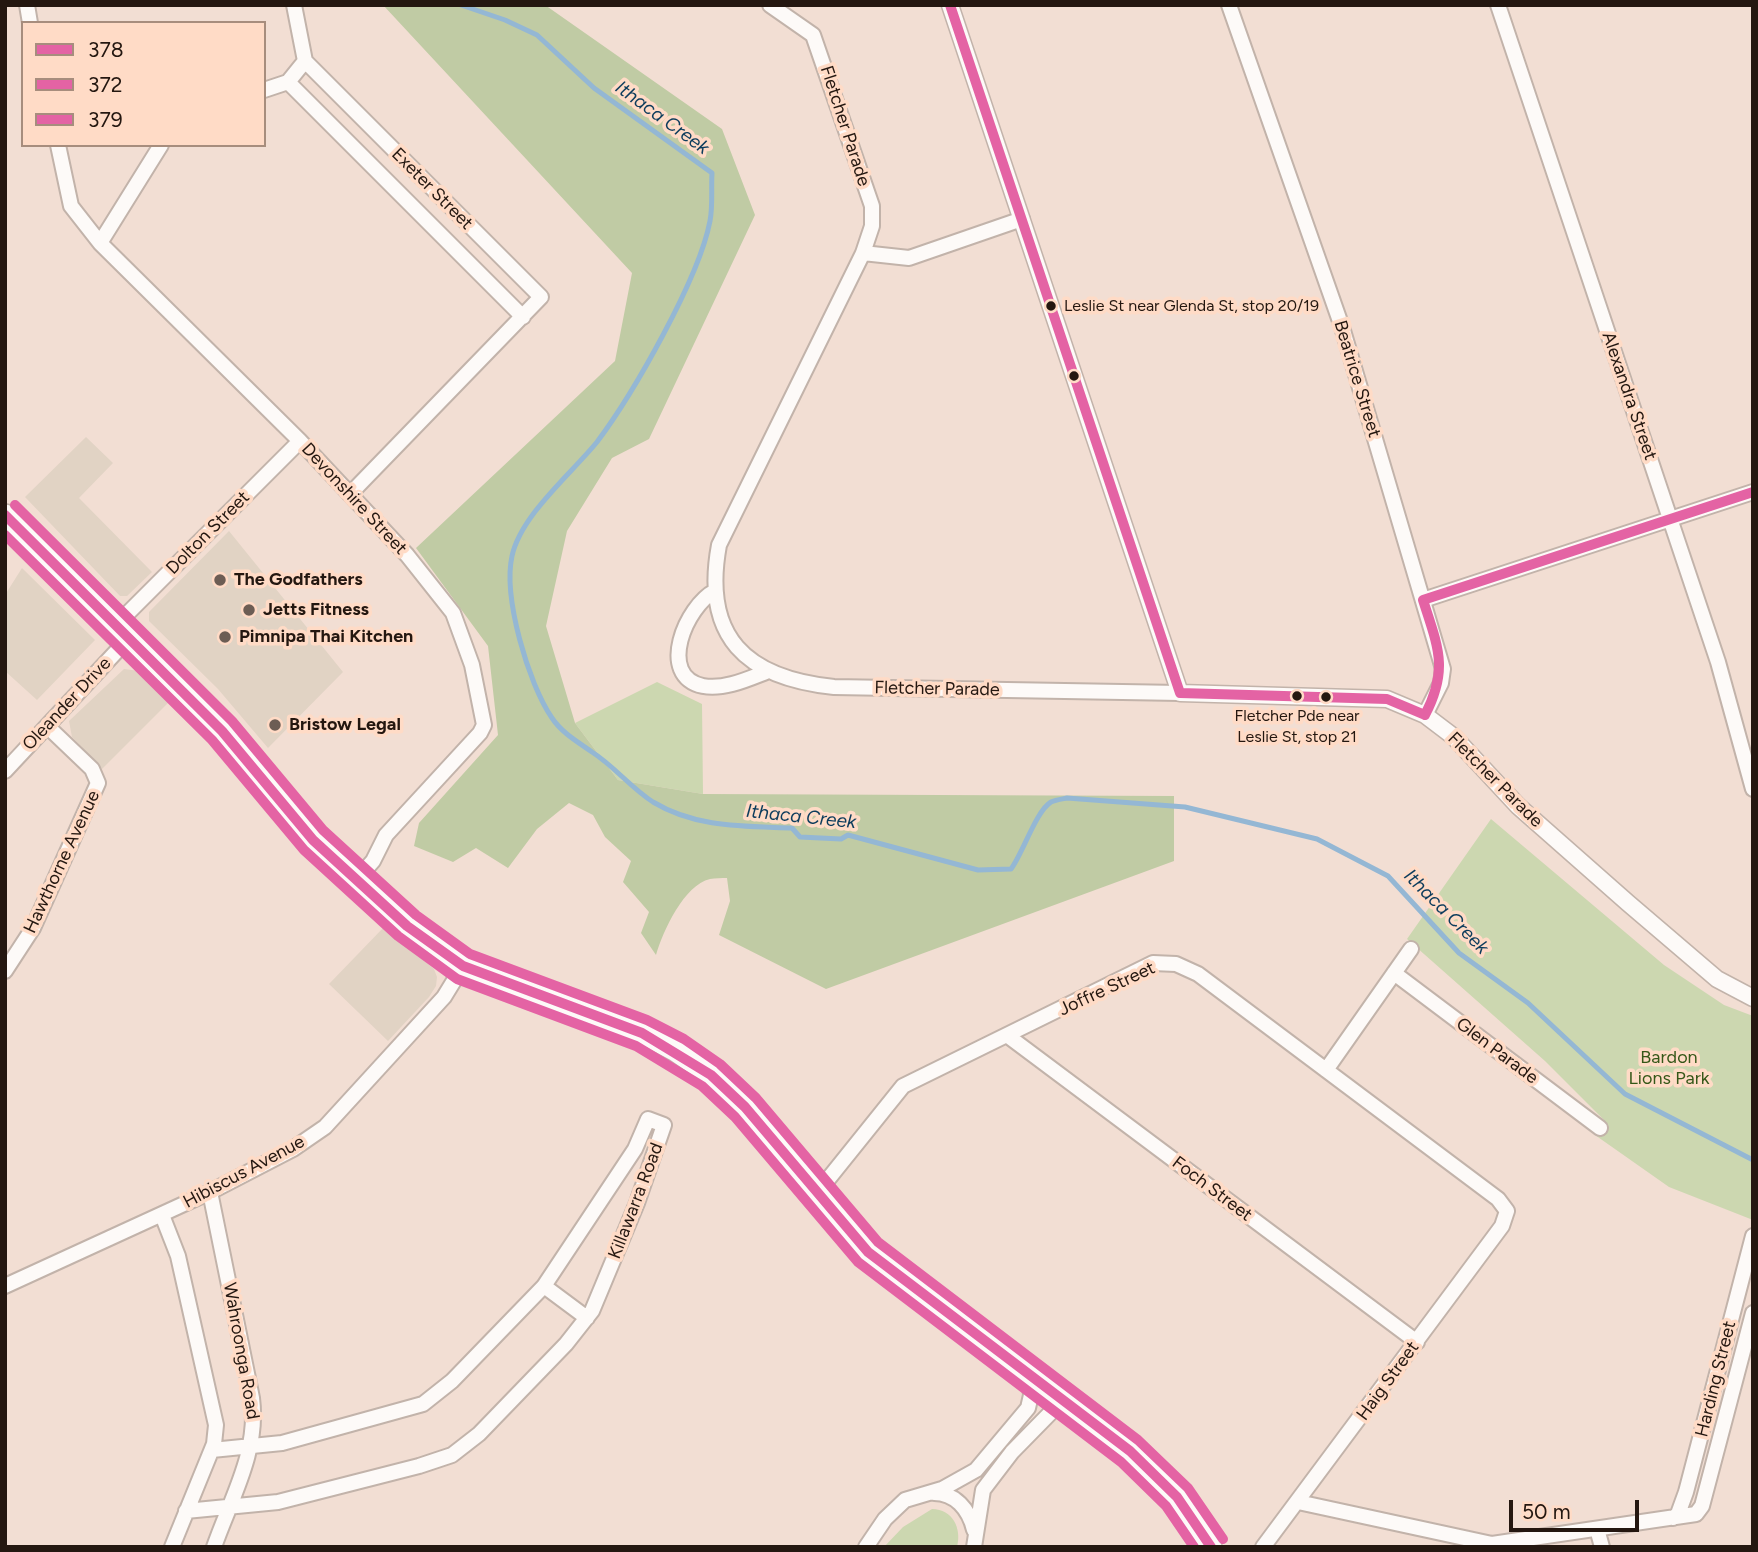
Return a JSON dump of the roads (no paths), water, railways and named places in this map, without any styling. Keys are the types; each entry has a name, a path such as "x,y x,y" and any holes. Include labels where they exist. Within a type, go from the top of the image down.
{"main road":[{"path":"5,515 222,731 298,825 421,938 463,966 621,1024 676,1051 710,1075 745,1107 817,1193 880,1262 1130,1451 1162,1481 1190,1514 1211,1547"}],"street":[{"path":"266,89 288,82 305,61 294,5"},
{"name":"Fletcher Parade","path":"770,5 813,35 822,54 872,206 872,226 863,253 719,545 715,591 721,621 747,658 766,672 798,683 834,687 1387,699 1425,715 1454,737 1518,806 1628,903 1717,979 1753,998"},
{"path":"950,5 1180,693"},
{"name":"Beatrice Street","path":"1229,5 1342,327 1443,669 1441,683 1425,715"},
{"name":"Alexandra Street","path":"1498,5 1722,674 1753,789"},
{"name":"Exeter Street","path":"305,61 541,297 351,493"},
{"name":"Exeter Street","path":"288,82 523,317"},
{"name":"Devonshire Street","path":"58,147 71,206 100,243 351,493 453,613 472,665 484,725 480,733 386,835 373,861 356,880"},
{"path":"100,243 160,147"},
{"path":"863,253 909,258 1022,219"},
{"name":"Dolton Street","path":"122,631 300,441"},
{"path":"1423,600 1753,492"},
{"path":"715,591 704,596 693,609 684,627 680,659 686,675 695,683 717,686 745,681 766,672"},
{"name":"Oleander Drive","path":"5,771 47,726 122,631"},
{"name":"Hawthorne Avenue","path":"5,971 33,928 98,783 92,769 47,726"},
{"path":"1326,1070 1411,948"},
{"name":"Joffre Street","path":"817,1193 903,1086 1153,963 1176,964 1198,974 1498,1199 1507,1211"},
{"name":"Hibiscus Avenue","path":"5,1286 210,1192 292,1149 325,1127 444,997 463,966"},
{"name":"Glen Parade","path":"1394,973 1600,1128"},
{"name":"Foch Street","path":"1008,1036 1417,1342"},
{"name":"Killawarra Road","path":"186,1511 278,1502 419,1466 452,1455 479,1434 587,1318 603,1287 648,1175 664,1125 648,1119 640,1140 544,1286 452,1381 423,1405 252,1448 212,1450"},
{"path":"618,1174 632,1170 648,1175"},
{"name":"Wahroonga Road","path":"210,1192 252,1398 252,1448 214,1547"},
{"name":"Haig Street","path":"1263,1547 1502,1226 1507,1211"},
{"name":"Wahroonga Road","path":"162,1215 178,1256 214,1403 216,1432 212,1450 172,1547"},
{"name":"Harding Street","path":"1673,1518 1678,1514 1686,1492 1753,1236"},
{"path":"544,1286 587,1318"},
{"name":"Harding Street","path":"1298,1502 1492,1544 1694,1514 1702,1506 1753,1312"},
{"path":"974,1547 980,1497 1028,1408 1031,1395 1029,1375"},
{"path":"866,1547 902,1502 967,1477 1063,1400"},
{"path":"925,1494 944,1493 959,1503 973,1525 974,1547"},
{"path":"1597,1529 1601,1547"}],"waterway":[{"name":"Ithaca Creek","path":"461,5 505,20 537,35 594,88 712,173 711,215 703,245 693,273 663,335 597,442 525,525 512,556 511,594 526,662 543,703 565,733 653,802 686,817 721,824 792,828 800,837 841,839 848,835 978,870 1011,869 1045,807 1053,801 1067,798 1185,807 1317,839 1388,876 1459,953 1528,1003 1625,1094 1753,1160"}],"place":[{"name":"Leslie St near Glenda St, stop 20/19","path":"1051,306"},
{"name":"The Godfathers","path":"220,580"},
{"name":"Jetts Fitness","path":"249,610"},
{"name":"Pimnipa Thai Kitchen","path":"225,637"},
{"name":"Fletcher Pde near Leslie St, stop 21","path":"1297,696"},
{"name":"Bristow Legal","path":"275,725"}],"park label":[{"name":"Bardon Lions Park","path":"1669,1068"}]}
